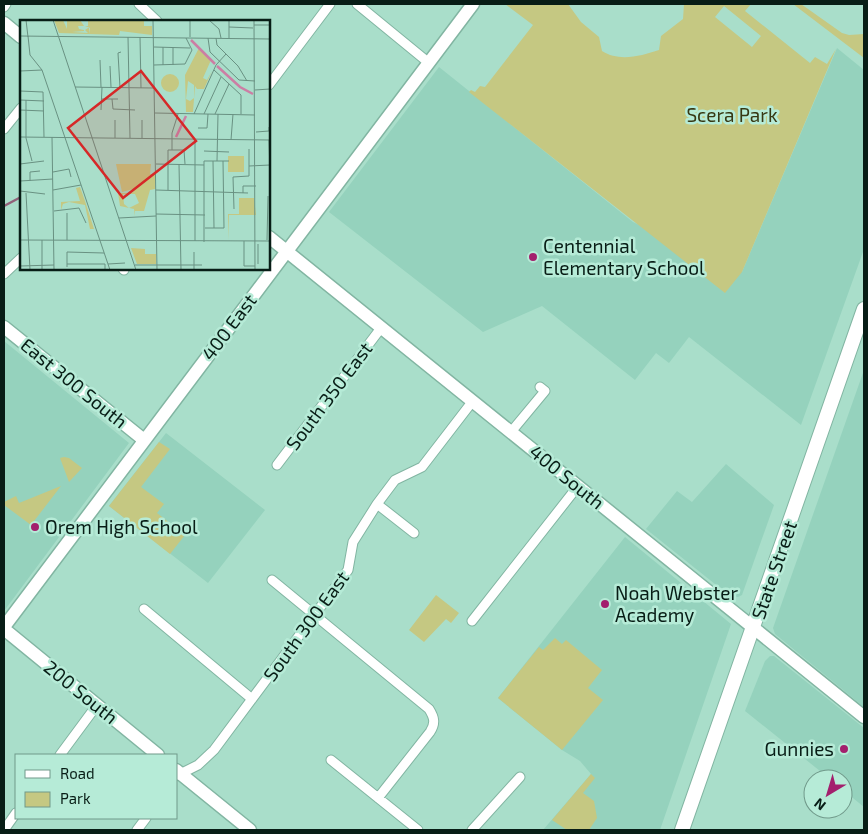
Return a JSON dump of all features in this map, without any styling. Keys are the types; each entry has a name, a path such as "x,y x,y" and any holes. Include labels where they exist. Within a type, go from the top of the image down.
{"main road":[{"name":"State Street","path":"682,830 864,309"}],"street":[{"path":"139,4 156,20"},
{"path":"270,84 330,4"},
{"path":"357,4 429,63"},
{"name":"400 East","path":"4,628 473,4"},
{"path":"4,23 20,36"},
{"path":"4,129 20,109"},
{"name":"400 South","path":"270,238 864,717"},
{"path":"4,274 20,259"},
{"name":"East 300 South","path":"4,327 144,440"},
{"name":"South 350 East","path":"277,465 381,328"},
{"path":"511,432 545,390 540,387"},
{"name":"South 300 East","path":"178,773 188,770 206,758 348,570 354,542 377,504 396,480 422,467 472,402"},
{"path":"472,621 578,486"},
{"path":"377,504 414,533"},
{"path":"272,580 429,708 434,718 430,732 378,798"},
{"path":"144,609 252,699"},
{"name":"200 South","path":"4,628 157,754"},
{"path":"61,754 97,705"},
{"path":"331,760 418,830"},
{"path":"178,774 250,830"},
{"path":"472,830 520,778"},
{"path":"4,830 15,814"},
{"path":"137,830 145,819"}],"shaded area":[{"name":"Centennial Elementary School","path":"837,48 864,70 864,249 801,425 689,337 669,363 656,353 635,380 542,306 483,332 329,212 439,67 633,222 742,272"},
{"name":"Orem High School","path":"4,341 129,443 4,611"},
{"path":"864,370 864,707 775,634 773,628"},
{"path":"166,433 265,510 208,583 109,506"},
{"path":"726,464 774,505 742,595 738,597 730,596 646,529 677,491 692,502"},
{"path":"625,537 731,624 660,830 543,830 591,774 580,761 562,750 498,698"},
{"path":"770,656 774,656 864,728 864,807 853,798 853,769 818,769 745,711 765,661"}],"green space":[{"name":"Scera Park","path":"505,4 568,4 581,22 599,37 602,51 616,56 630,57 659,50 661,36 683,19 684,4 751,4 745,11 810,63 815,57 827,64 836,49 742,272 725,293 469,92 471,90 475,92 480,86 485,87 533,25","holes":["724,6 761,36 752,47 715,17"]},
{"path":"793,4 801,4 842,33 849,35 864,34 864,58"},
{"path":"159,442 170,449 141,487 164,504 157,513 185,535 170,554 109,506"},
{"path":"60,458 69,458 82,468 69,482"},
{"path":"61,486 31,525 4,505 4,502 16,496 19,503"},
{"path":"436,595 459,613 451,623 446,619 424,642 409,630"},
{"path":"555,638 562,644 566,640 602,670 588,688 603,700 562,750 498,698 539,647 543,650"},
{"path":"591,774 595,778 583,793 594,801 597,818 589,830 567,830 552,820"}],"waterway":[{"path":"4,206 20,198"}],"place":[{"name":"Centennial Elementary School","path":"533,257"},
{"name":"Orem High School","path":"35,527"},
{"name":"Noah Webster Academy","path":"605,604"},
{"name":"Gunnies","path":"844,749"}]}
